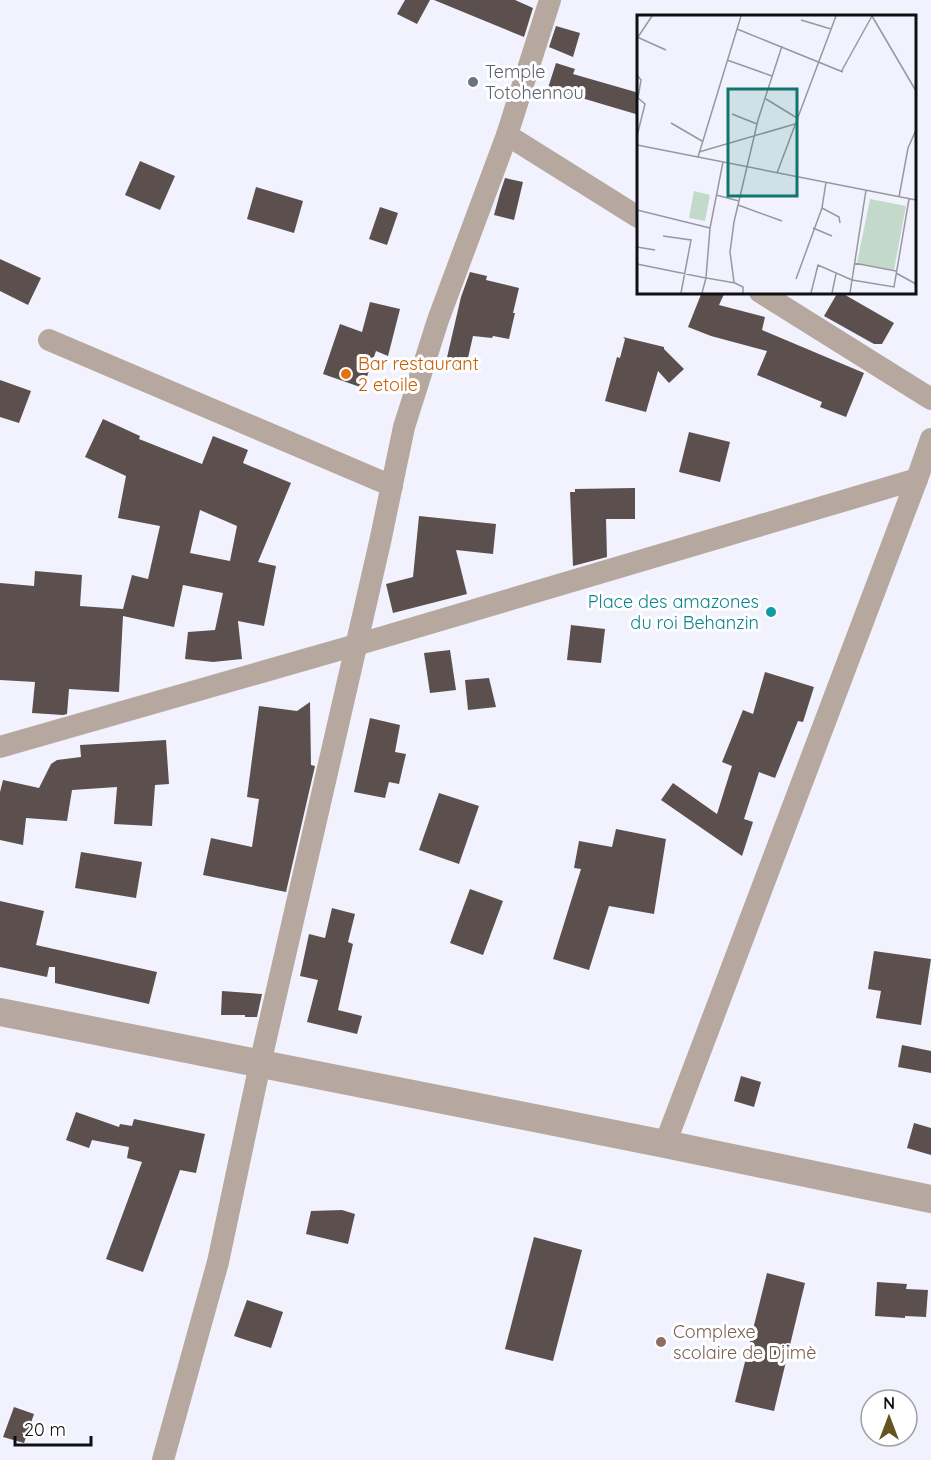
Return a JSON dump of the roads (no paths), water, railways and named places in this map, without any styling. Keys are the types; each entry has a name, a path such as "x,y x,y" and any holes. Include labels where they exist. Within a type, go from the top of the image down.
{"street":[{"path":"163,1460 218,1262 260,1064 405,427 438,320 507,135 550,0"},
{"path":"507,135 637,216"},
{"path":"763,294 931,399"},
{"path":"49,340 392,486"},
{"path":"665,1144 931,439"},
{"path":"0,747 356,645 917,479"},
{"path":"0,1012 931,1199"}],"place":[{"name":"Temple Totohennou","path":"473,82"},
{"name":"Bar restaurant 2 etoile","path":"346,374"},
{"name":"Place des amazones du roi Behanzin","path":"771,612"},
{"name":"Complexe scolaire de Djimè","path":"661,1342"}]}
